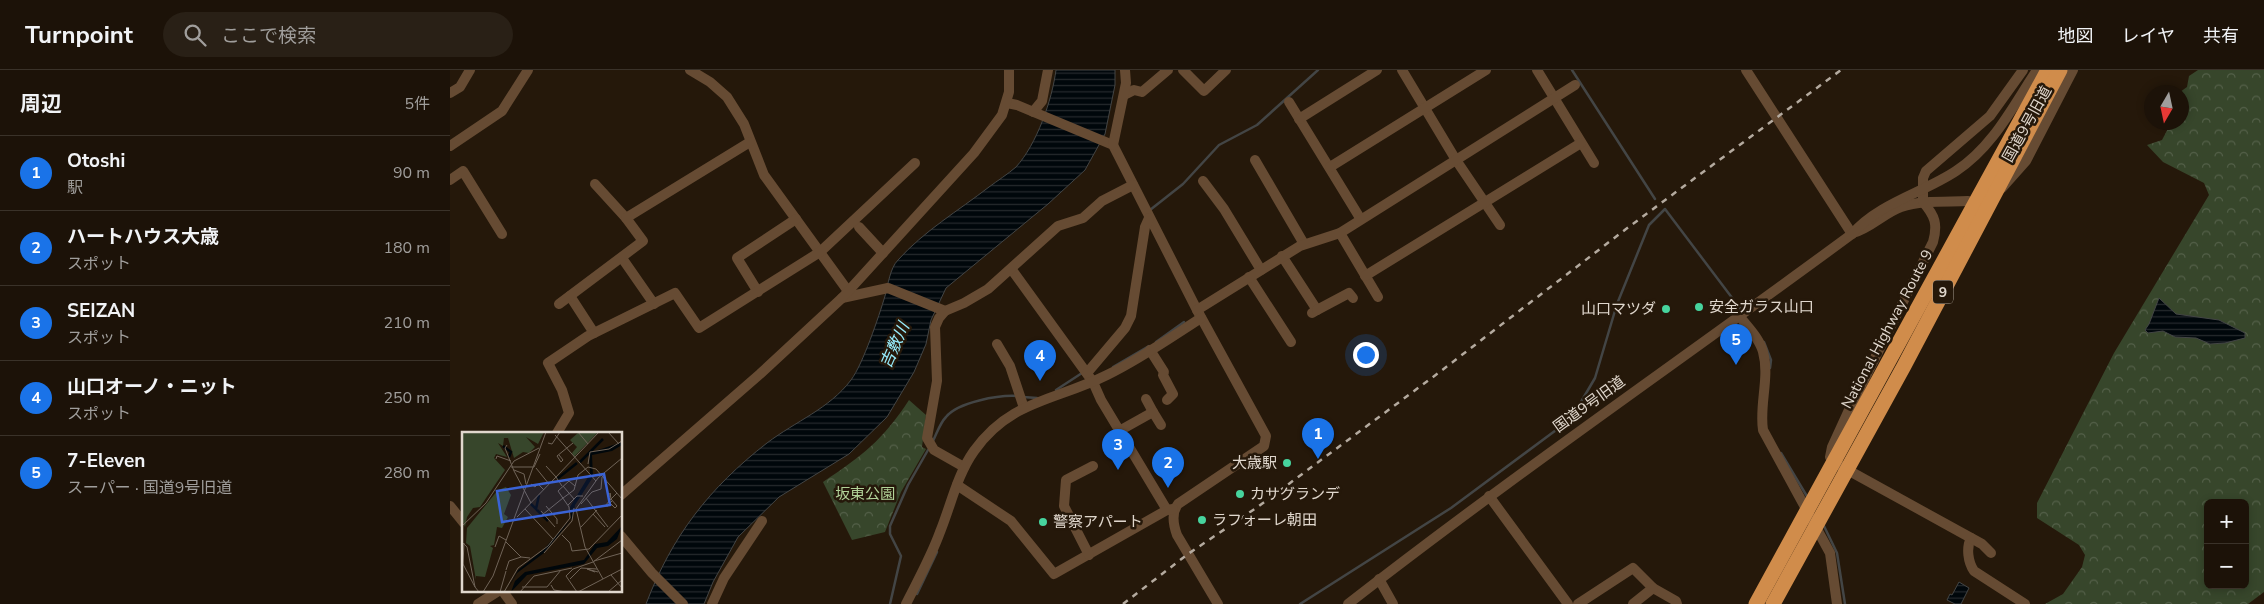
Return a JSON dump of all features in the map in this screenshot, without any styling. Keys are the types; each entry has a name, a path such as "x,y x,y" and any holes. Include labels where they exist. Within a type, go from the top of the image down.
{"highway":[{"name":"National Highway Route 9","path":"1756,604 1798,544 1823,513 1841,467 2048,70"},
{"name":"National Highway Route 9","path":"1773,604 1814,500 1841,467 2060,70"}],"street":[{"path":"450,93 460,87 470,70"},
{"path":"450,146 502,111 528,70"},
{"path":"690,70 710,82 727,97 744,124 764,175 820,252 845,294"},
{"path":"622,494 753,381 845,294 883,253 974,152 1002,115 1007,104 1009,70"},
{"path":"1033,112 1042,101 1048,70"},
{"path":"1109,144 1124,96 1125,70"},
{"path":"1124,96 1134,90 1142,92 1168,70"},
{"path":"1183,70 1204,91 1226,70"},
{"path":"1299,119 1377,70"},
{"path":"1402,70 1456,160 1500,225"},
{"path":"1330,167 1486,70"},
{"path":"1537,70 1594,163"},
{"path":"1746,70 1852,234"},
{"path":"1990,553 1982,544 1841,467 1830,457 1832,447 1936,232 1934,214 1923,202 1923,178 1926,171 1990,116 2023,70"},
{"name":"国道9号旧道","path":"1348,604 1490,496 1852,234 1862,223 1923,187 1943,179 1958,170 1986,145 2037,70"},
{"name":"国道9号旧道","path":"2002,189 2026,161 2074,70"},
{"path":"906,604 940,532 964,467 994,427 1008,416 1093,382 1125,366 1150,350 1249,277 1282,256 1304,244 1340,232 1575,85"},
{"path":"1288,102 1360,218"},
{"path":"957,485 1011,521 1054,574 1170,509 1266,443 1266,436 1199,314 1133,184 1109,144 1033,112 1007,104"},
{"path":"626,218 750,142"},
{"path":"1365,276 1581,143"},
{"path":"1255,160 1304,244"},
{"path":"558,432 569,413 562,390 548,363 594,333 675,293 699,328 820,252 915,163"},
{"path":"450,180 464,171 502,234"},
{"path":"1203,181 1224,209 1261,270"},
{"path":"559,304 643,241 626,218 595,184"},
{"path":"845,294 888,288 942,310 978,295 1012,270 1058,226 1082,218 1102,201 1133,184"},
{"name":"国道9号旧道","path":"1852,234 1865,230 1899,208 1923,202 1968,201"},
{"path":"1086,373 1121,334 1131,316 1144,226 1149,218"},
{"path":"758,292 737,258 796,219"},
{"path":"859,227 883,253"},
{"path":"1340,232 1378,297"},
{"path":"1282,256 1315,312 1349,292"},
{"path":"622,258 654,304"},
{"path":"1012,270 1093,382 1120,431 1170,509 1177,534 1218,604"},
{"path":"1249,277 1291,342"},
{"path":"570,296 594,333"},
{"path":"942,310 935,327 937,381 927,438 934,450 964,467"},
{"path":"1740,316 1760,344 1764,354 1765,374 1761,418 1763,430 1830,553 1837,604"},
{"path":"997,344 1010,366 1024,408"},
{"path":"1150,350 1164,372 1163,375 1173,394 1167,400"},
{"path":"1146,399 1160,426"},
{"path":"1120,431 1153,412"},
{"path":"1089,555 1064,506 1066,480 1093,466"},
{"path":"1490,496 1568,604"},
{"path":"450,506 462,521"},
{"path":"712,604 724,578 762,521"},
{"path":"622,537 652,573 683,604"},
{"path":"1971,538 1968,543 1969,564 1974,571 2025,604"},
{"path":"1578,604 1633,568 1652,588 1678,604"},
{"path":"1379,579 1393,604"},
{"path":"1633,604 1652,588"},
{"path":"478,604 498,592"},
{"path":"503,592 512,604"}],"green space":[{"path":"2198,70 2264,70 2264,592 2248,604 2045,604 2063,594 2082,567 2085,555 2079,545 2037,518 2037,503 2114,353 2209,195 2204,183 2163,162 2147,145 2162,140 2167,130 2189,130 2189,85 2187,85 2189,76"},
{"name":"坂東公園","path":"909,400 926,415 922,447 926,449 901,492 885,532 852,540 823,482 850,464 871,446 890,426"}],"water":[{"name":"吉敷川","path":"1056,70 1115,70 1115,85 1105,134 1085,170 1048,204 946,288 931,320 926,344 914,372 887,417 849,454 779,497 738,537 713,582 704,604 646,604 656,579 680,535 710,496 746,460 778,435 833,399 851,380 861,363 870,340 895,263 930,230 1013,170 1024,157 1037,134 1047,108"},
{"path":"2159,298 2176,314 2219,320 2245,333 2245,338 2225,343 2210,344 2196,338 2175,337 2163,331 2148,333 2145,330"},
{"path":"1959,582 1969,588 1961,604 1955,604 1947,600"}],"waterway":[{"path":"1150,210 1183,184 1219,145 1257,125 1318,70"},
{"path":"1572,70 1655,199"},
{"path":"1300,604 1451,508 1571,419 1595,378 1617,304 1649,225 1665,209 1742,311"},
{"path":"1156,342 1184,322"},
{"path":"1764,342 1771,360 1770,368"},
{"path":"1113,367 1149,346"},
{"path":"1056,390 1082,373"},
{"path":"933,441 944,419 960,407 990,398 1017,396"},
{"path":"1023,397 1037,398"},
{"path":"890,604 901,556 890,534 890,526 908,485 928,450"},
{"path":"1781,453 1808,498"},
{"path":"1823,524 1837,553 1845,604"},
{"path":"917,594 937,552"}],"railway":[{"path":"1123,604 1188,554 1259,506 1441,371 1626,229 1841,70"}],"place":[{"name":"安全ガラス山口","path":"1699,307"},
{"name":"山口マツダ","path":"1666,309"},
{"name":"7-Eleven","path":"1736,365"},
{"name":"山口オーノ・ニット","path":"1040,381"},
{"name":"Otoshi","path":"1318,459"},
{"name":"大歳駅","path":"1287,463"},
{"name":"SEIZAN","path":"1118,470"},
{"name":"ハートハウス大歳","path":"1168,488"},
{"name":"カサグランデ","path":"1240,494"},
{"name":"ラフォーレ朝田","path":"1202,520"},
{"name":"警察アパート","path":"1043,522"}]}
